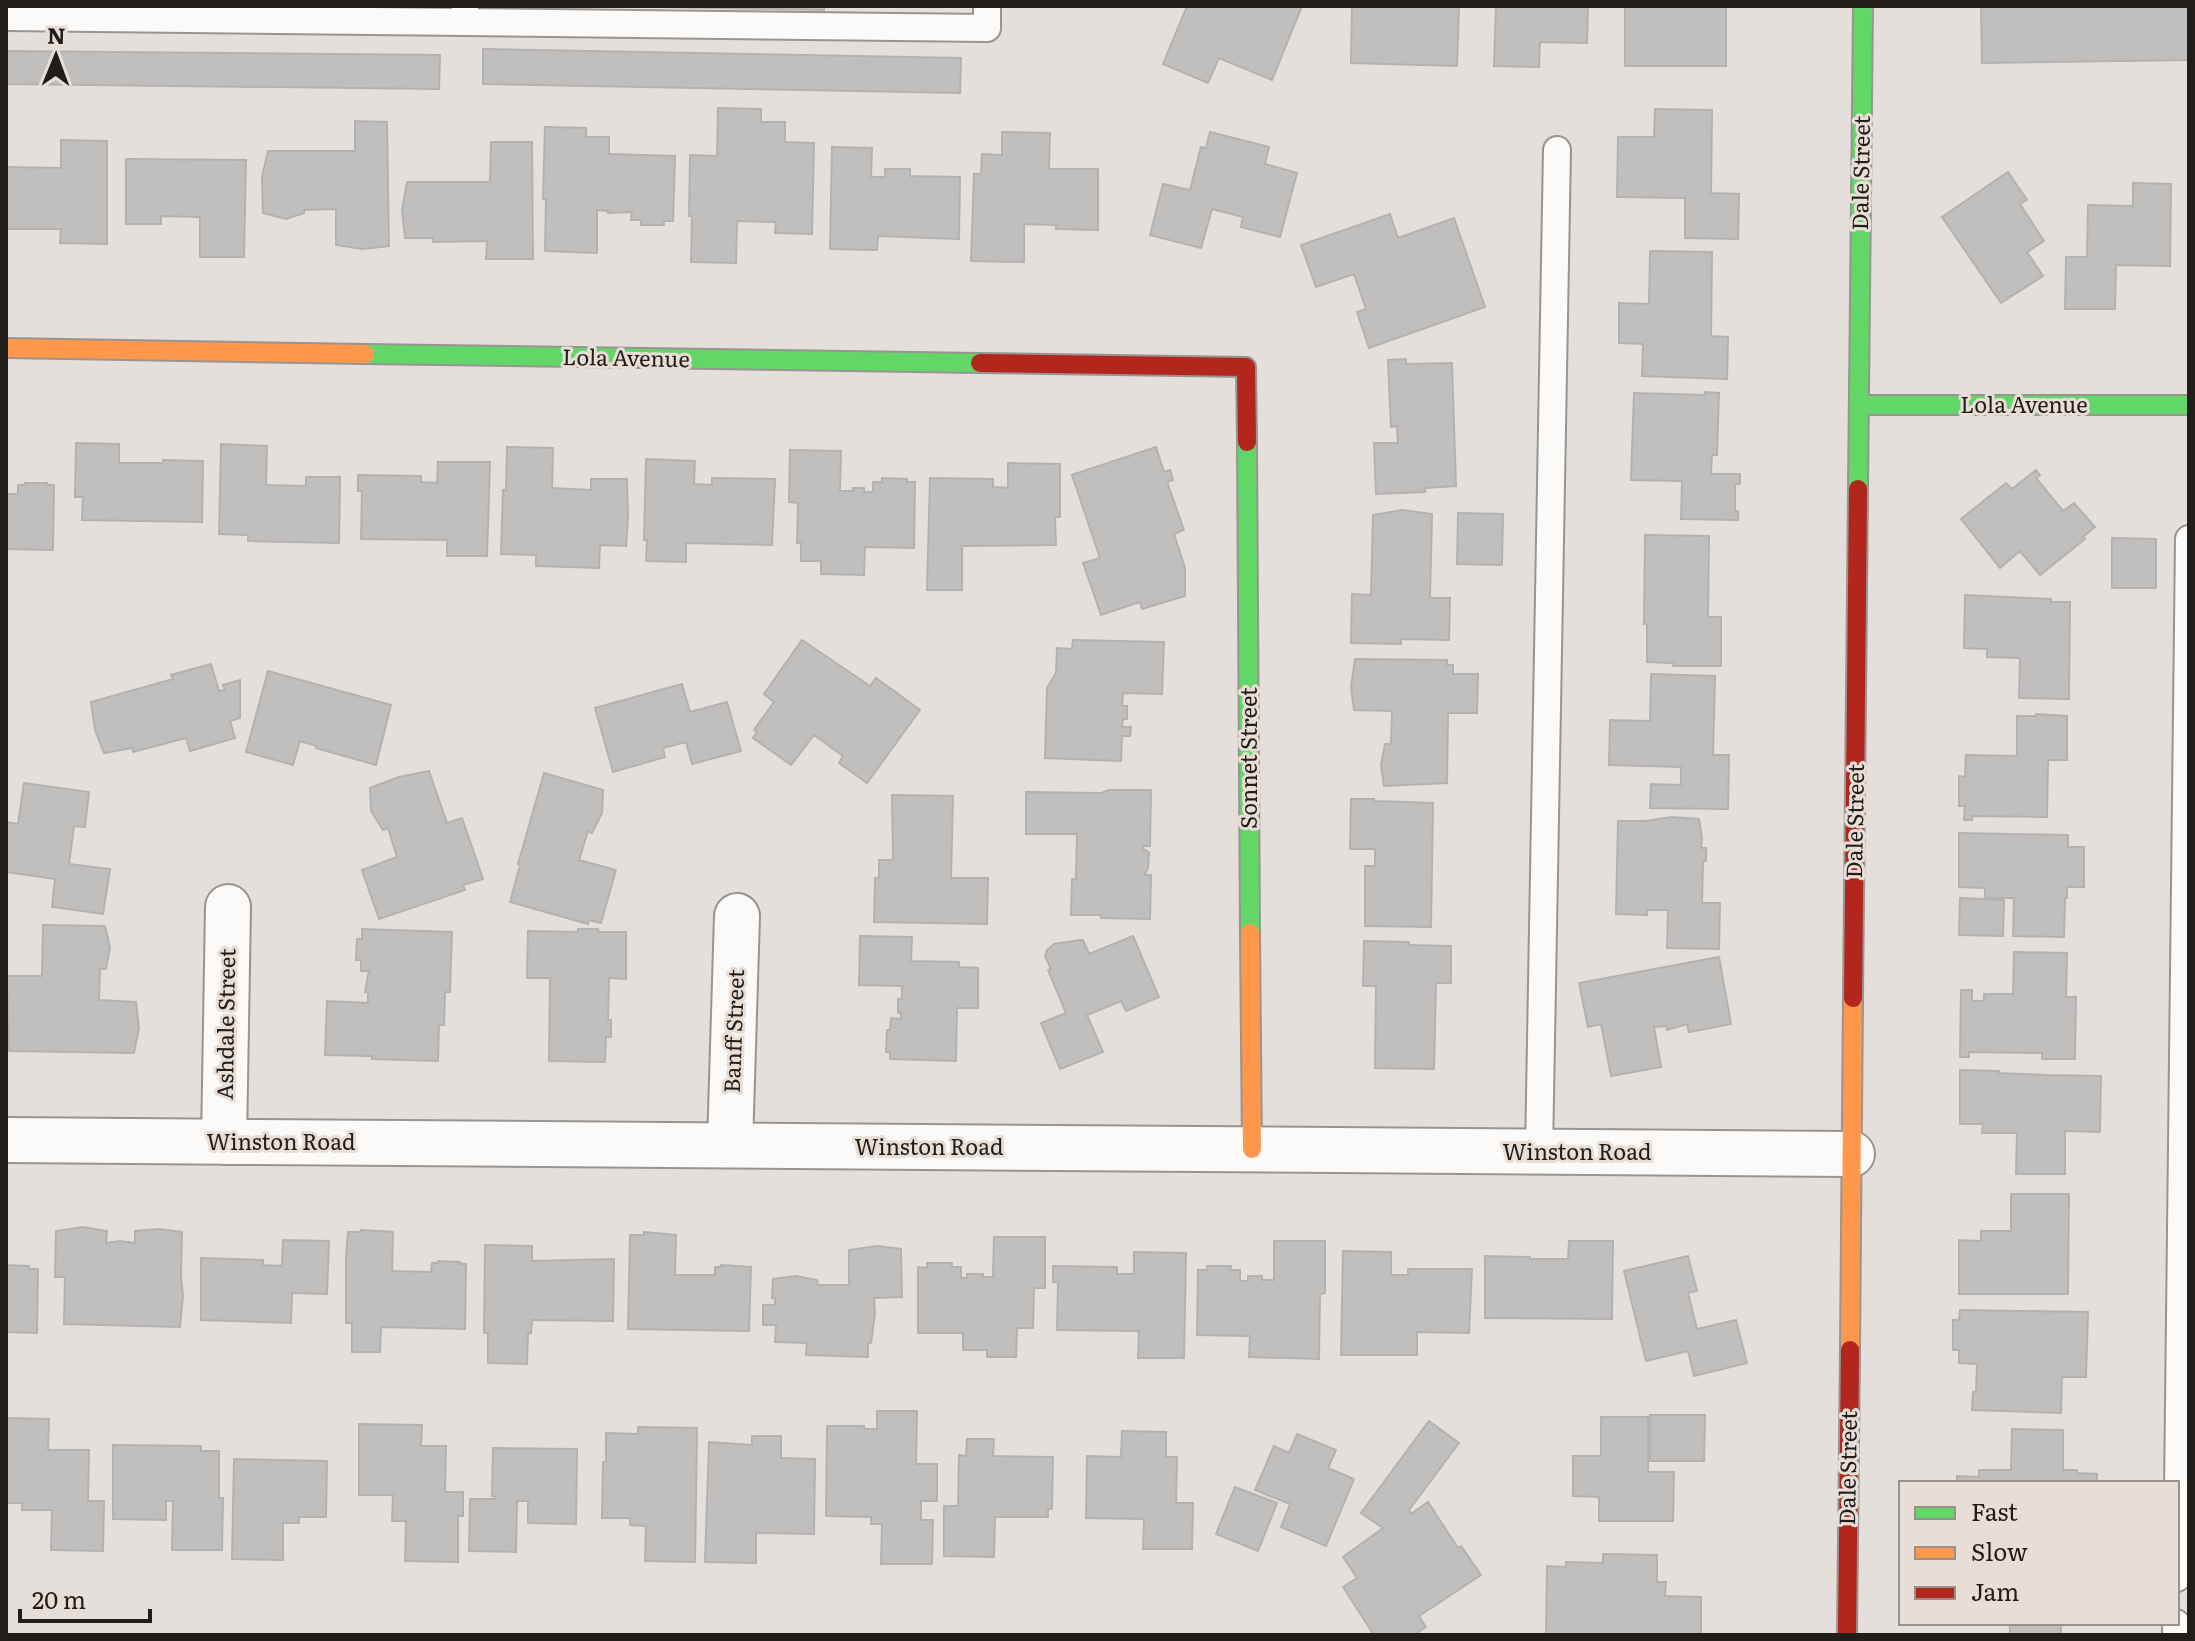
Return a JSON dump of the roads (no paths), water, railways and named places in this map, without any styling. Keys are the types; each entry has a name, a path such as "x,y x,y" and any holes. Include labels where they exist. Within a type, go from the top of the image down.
{"street":[{"name":"Dale Street","path":"1847,1635 1863,6"},
{"name":"Lola Avenue","path":"6,348 1246,367"},
{"name":"Sonnet Street","path":"1246,367 1252,1149"},
{"name":"Lola Avenue","path":"1859,405 2189,405"},
{"name":"Ashdale Street","path":"224,1142 228,907"},
{"name":"Banff Street","path":"730,1145 737,916"},
{"name":"Winston Road","path":"6,1140 1852,1154"}],"lane":[{"path":"6,17 465,14 987,28 987,6"},
{"path":"1539,1152 1557,150"},
{"path":"2178,1481 2189,539"}]}
